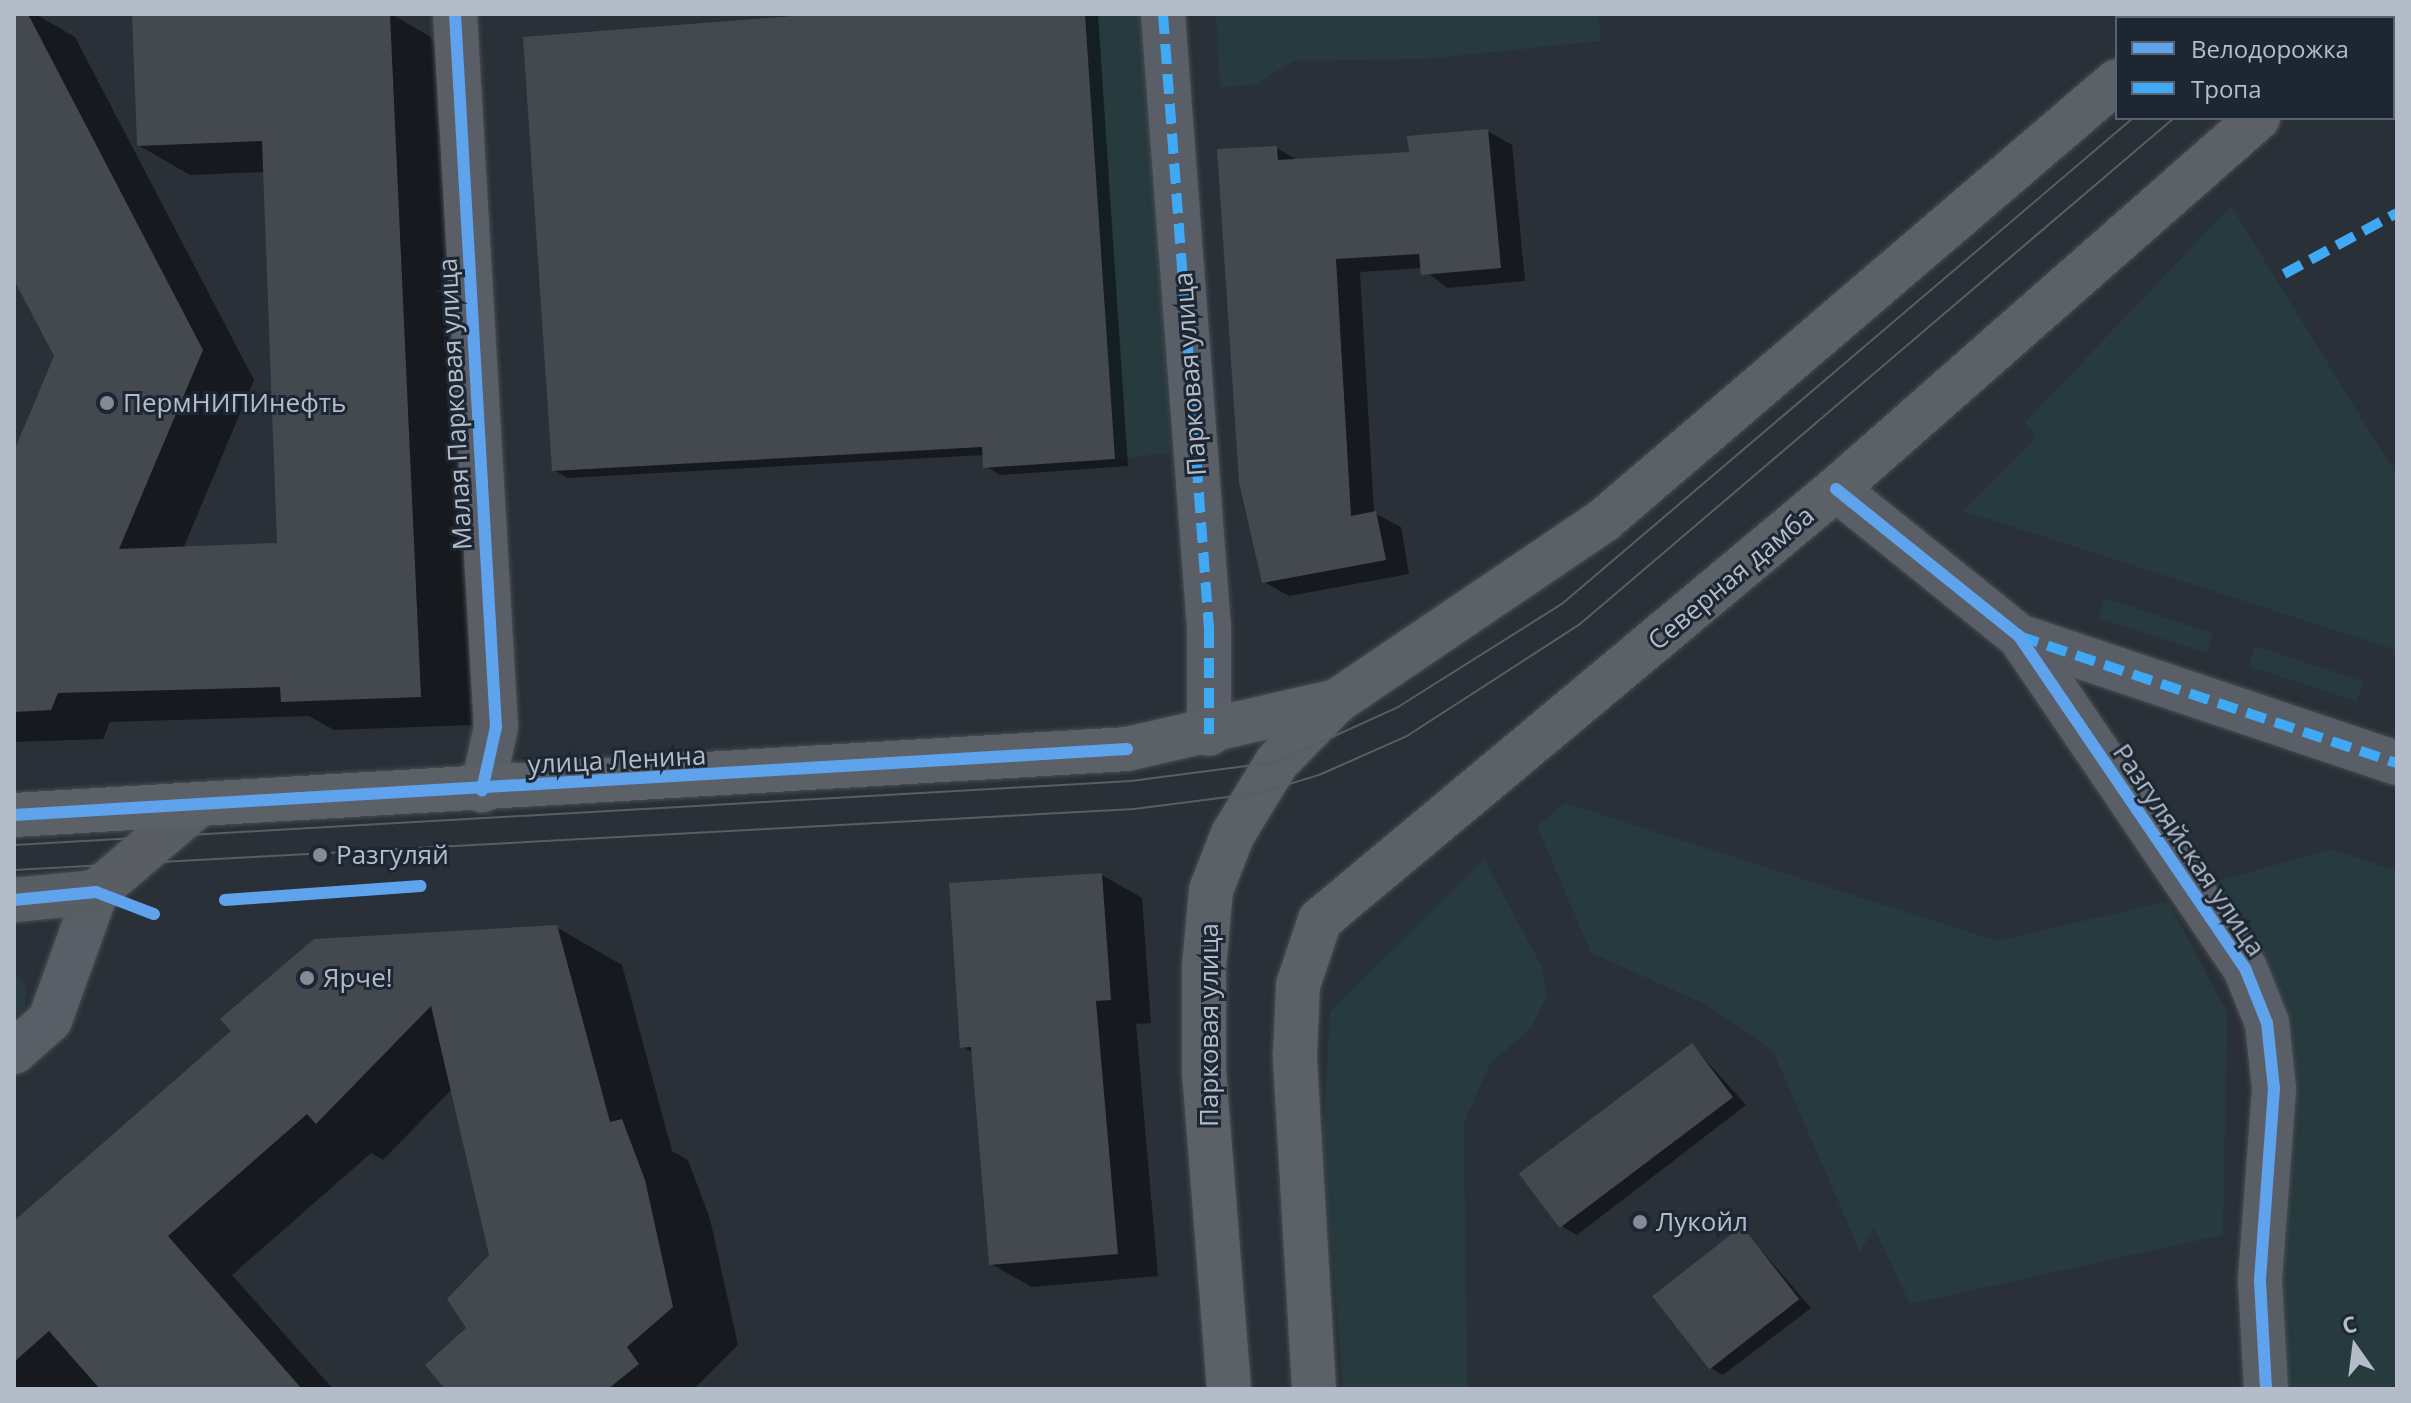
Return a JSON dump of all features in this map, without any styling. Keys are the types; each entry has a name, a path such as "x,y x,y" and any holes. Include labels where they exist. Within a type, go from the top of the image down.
{"main road":[{"path":"1337,701 1604,520 2115,83"},
{"name":"Северная дамба","path":"1314,1389 1295,1126 1298,985 1320,920 1346,895 1836,489 2256,120"},
{"name":"улица Ленина","path":"14,815 482,790 1127,749 1209,734 1337,701"},
{"name":"Парковая улица","path":"1229,1389 1204,1073 1211,890 1233,834 1277,762 1337,701"},
{"path":"14,900 96,892 197,806"}],"street":[{"name":"Малая Парковая улица","path":"455,14 496,727 482,790"},
{"name":"Парковая улица","path":"1163,14 1209,628 1209,734"},
{"name":"Разгуляйская улица","path":"1836,489 2019,636 2245,968 2267,1023 2274,1089 2260,1281 2266,1389"},
{"path":"2019,636 2397,763"},
{"path":"14,1052 50,1020 96,892"}],"green space":[{"path":"1085,14 1149,14 1170,453 1115,459"},
{"path":"1216,14 1598,14 1601,41 1424,59 1293,61 1257,84 1220,88"},
{"path":"2231,206 2397,476 2397,650 1963,511 2036,437 2025,422"},
{"path":"2105,598 2213,633 2207,653 2099,618"},
{"path":"2255,646 2363,681 2357,701 2249,666"},
{"path":"1565,803 1997,941 2168,901 2227,1013 2223,1235 1910,1304 1874,1228 1860,1252 1773,1051 1707,1005 1591,953 1537,826"},
{"path":"2332,849 2397,871 2397,1389 2277,1389 2287,1055 2203,885"},
{"path":"1484,859 1542,967 1547,996 1531,1028 1490,1064 1464,1123 1467,1389 1343,1389 1323,1139 1330,1012"},
{"path":"14,969 25,985 25,1007 14,1017"}],"building":[{"name":"ПермНИПИнефть","path":"14,14 28,14 203,350 119,549 277,543 262,141 137,146 132,14 390,14 421,697 281,702 280,687 58,693 51,710 14,712 14,451 54,356 14,280"},
{"path":"819,14 1085,14 1115,459 983,468 982,447 552,471 523,37"},
{"path":"1488,129 1501,268 1421,275 1419,254 1336,259 1351,516 1376,511 1386,560 1262,583 1239,482 1217,149 1277,146 1278,160 1409,152 1407,136"},
{"path":"1102,873 1111,1000 1096,1001 1118,1254 989,1265 971,1047 960,1048 949,883"},
{"path":"557,925 610,1122 622,1119 645,1180 673,1307 627,1347 639,1364 608,1389 445,1389 425,1365 466,1328 447,1299 489,1255 431,1006 316,1124 307,1114 168,1236 302,1389 100,1389 49,1331 14,1362 14,1221 231,1031 220,1019 314,939"},
{"path":"1692,1043 1733,1097 1560,1228 1519,1174"},
{"path":"1742,1226 1799,1299 1709,1369 1652,1296"}],"tram line":[{"path":"14,845 1131,781 1277,762 1398,707 1563,603 2131,120"},
{"path":"14,870 1134,809 1259,793 1319,775 1407,736 1580,624 2172,120"}],"marked path":[{"path":"1163,14 1209,628 1209,734"},
{"path":"2284,274 2397,213"},
{"path":"2019,636 2397,763"}],"cycle path":[{"path":"455,14 496,727 482,790"},
{"path":"1836,489 2019,636 2245,968 2267,1023 2274,1089 2260,1281 2266,1389"},
{"path":"14,815 1127,749"},
{"path":"225,900 420,886"},
{"path":"14,900 96,892 154,914"}],"place":[{"name":"ПермНИПИнефть","path":"107,403"},
{"name":"Разгуляй","path":"320,855"},
{"name":"Ярче!","path":"307,978"},
{"name":"Лукойл","path":"1640,1222"}]}
